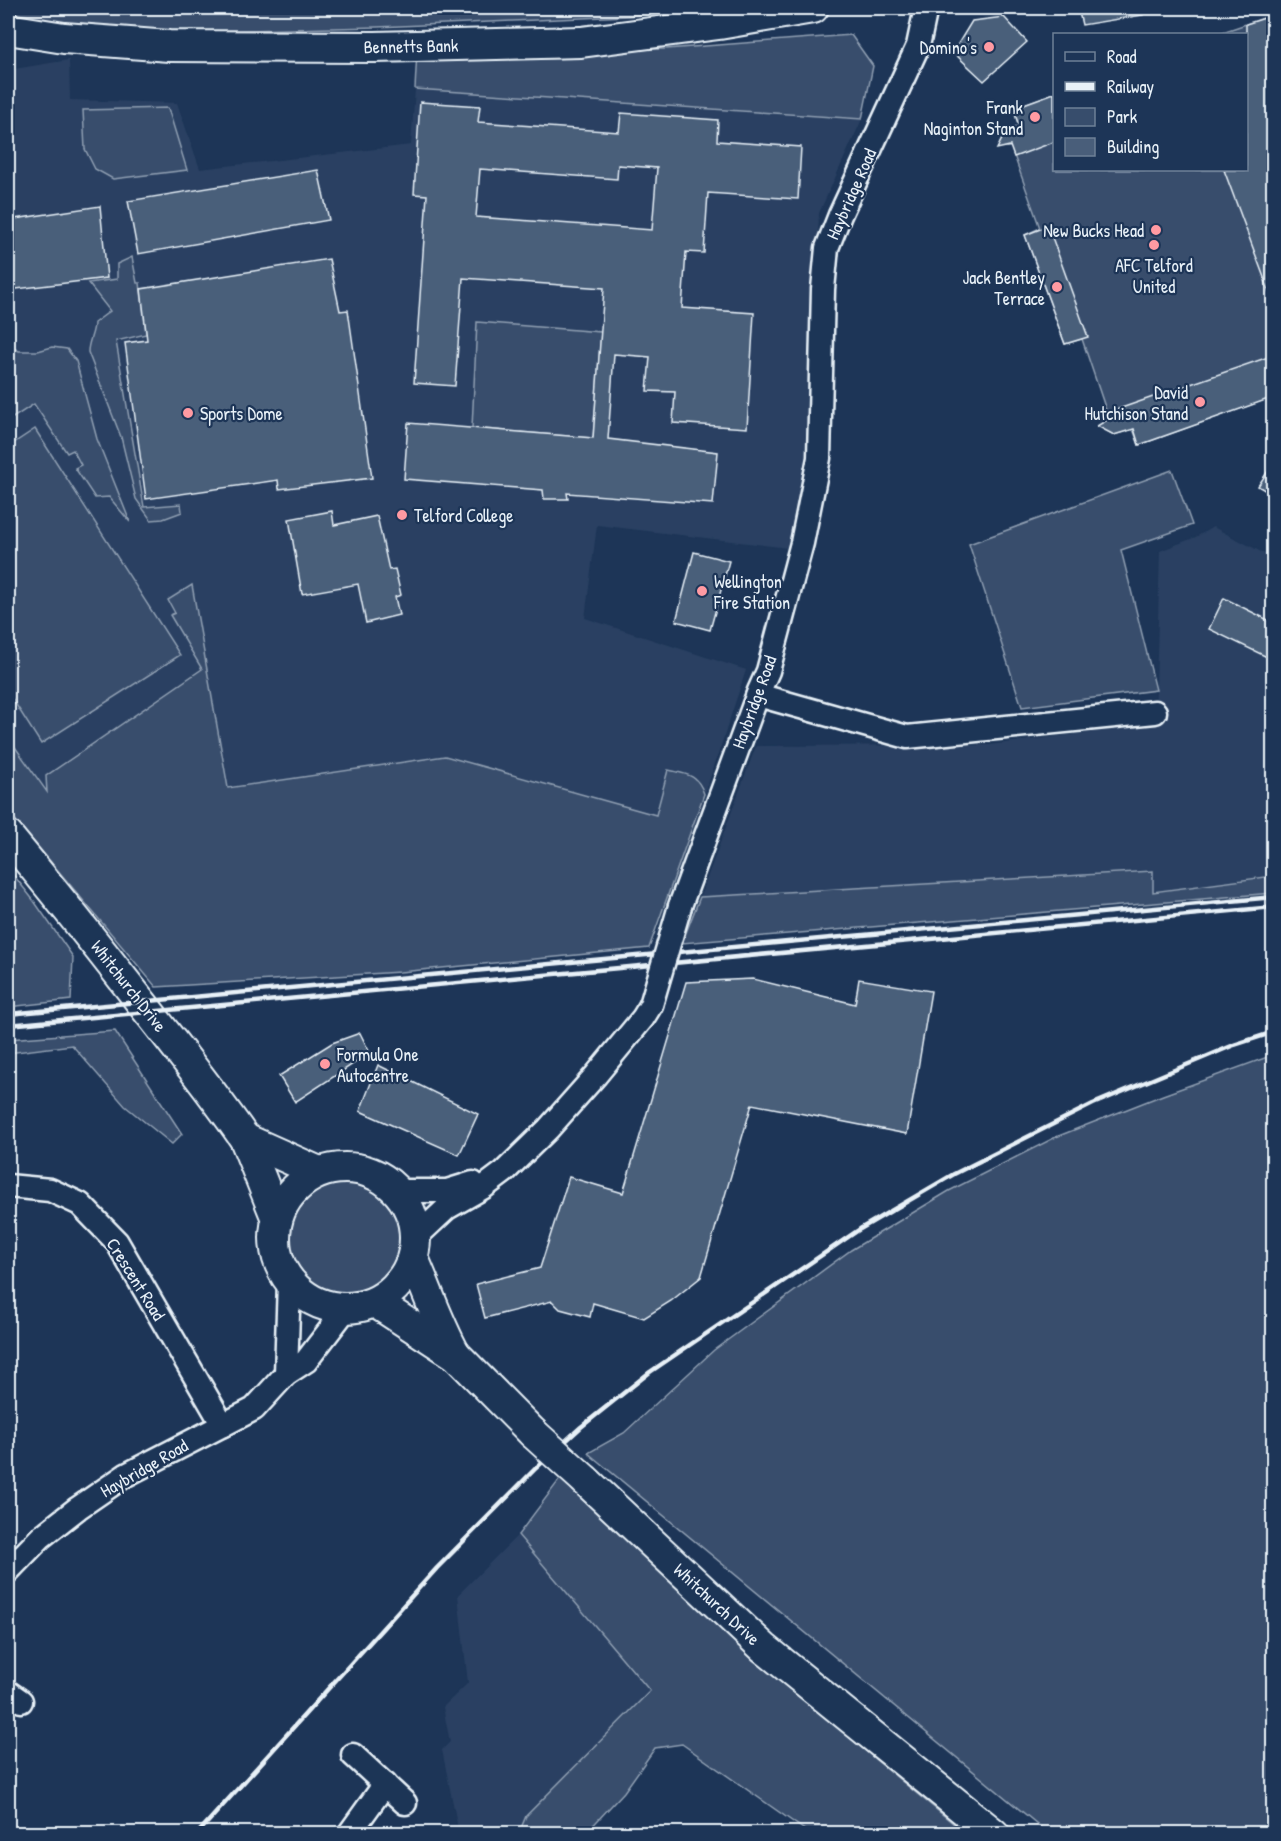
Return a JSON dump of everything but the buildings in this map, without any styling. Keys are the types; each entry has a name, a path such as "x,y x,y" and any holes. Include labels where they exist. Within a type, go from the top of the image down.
{"main road":[{"name":"Bennetts Bank","path":"8,28 64,38 169,46 386,47 581,42 719,24 813,8"},
{"name":"Whitchurch Drive","path":"8,836 183,1055 245,1139 277,1219"},
{"name":"Whitchurch Drive","path":"245,1139 319,1172"},
{"path":"349,1167 380,1176 398,1191 411,1212 414,1248 399,1284 375,1302 346,1309 324,1305 304,1296 289,1281 279,1263 274,1239 277,1219 286,1200 300,1183 319,1172 349,1167"},
{"name":"Whitchurch Drive","path":"414,1248 438,1322 456,1355"},
{"name":"Whitchurch Drive","path":"375,1302 456,1355 533,1433 764,1648 994,1833"}],"street":[{"name":"Haybridge Road","path":"504,1172 574,1101 643,1018 651,1005 680,906 768,671 802,543 819,458 827,248 918,46 926,8"},
{"path":"758,693 907,736 1155,712"},
{"path":"398,1191 447,1191 468,1186 504,1172"},
{"path":"414,1248 447,1208 484,1187 504,1172"},
{"name":"Crescent Road","path":"8,1186 50,1190 80,1204 117,1242 223,1425"},
{"path":"286,1374 289,1281"},
{"name":"Haybridge Road","path":"8,1571 41,1537 126,1475 254,1409 286,1374 306,1361 346,1309"},
{"path":"353,1755 405,1803"},
{"path":"350,1833 385,1784"}],"shaded area":[{"name":"Telford College","path":"69,60 70,100 177,103 200,169 411,145 415,89 862,119 819,213 808,470 789,548 597,525 585,618 746,670 691,836 47,793 8,737 8,70"},
{"path":"1213,527 1273,558 1273,876 1153,892 1153,871 700,897 756,746 989,745 1155,724 1160,551 1196,537"},
{"path":"518,1535 650,1691 526,1816 519,1833 459,1833 442,1750 450,1742 443,1707 468,1683 458,1595"}],"green space":[{"path":"8,8 415,8 415,10 702,8 627,16 377,27 168,32 32,20 8,16"},
{"name":"AFC Telford United","path":"1272,15 1273,397 1139,445 1133,429 1114,435 1103,429 1104,422 1109,419 1082,339 1065,344 1025,235 1040,228 1011,147 1005,147 1000,143 1006,131 1019,126 1013,108 1053,93 1053,171 1248,171 1248,33 1220,33"},
{"path":"851,35 873,66 862,119 415,89 417,51 666,49"},
{"path":"168,108 187,170 113,179 95,169 85,149 83,110"},
{"path":"132,257 137,283 140,283 146,334 116,341 144,507 181,504 182,512 163,519 151,520 136,499 121,437 88,352 94,323 110,311 88,283 117,279 117,264"},
{"path":"477,322 601,332 593,438 472,428"},
{"path":"8,345 19,351 38,351 52,347 67,349 76,361 97,439 130,522 109,497 95,498 75,468 81,465 73,450 67,453 34,404 8,421"},
{"path":"35,429 180,655 41,744 8,692 8,447"},
{"path":"1172,470 1192,525 1121,550 1156,690 1022,707 969,544"},
{"path":"192,585 228,788 445,756 656,815 668,770 686,774 695,779 704,794 649,948 400,972 156,987 8,811 8,737 47,792 46,776 202,669 170,615 175,613 168,600"},
{"path":"8,868 73,957 71,1000 8,1007"},
{"path":"1153,871 1153,892 1273,876 1273,893 682,943 700,897"},
{"path":"115,1031 182,1134 172,1144 125,1106 72,1045 8,1053 8,1039"},
{"path":"1273,1055 1273,1833 1048,1833 588,1453 624,1433 714,1350 851,1250 949,1191 1056,1137"},
{"path":"345,1183 367,1187 386,1199 398,1218 402,1240 398,1262 386,1281 367,1293 345,1297 323,1293 304,1281 292,1262 288,1240 292,1218 304,1199 323,1187"},
{"path":"560,1479 876,1760 965,1833 809,1833 682,1744 655,1748 624,1792 586,1833 519,1833 526,1816 650,1691 518,1535"}],"railway":[{"path":"8,1014 1274,897"},
{"path":"8,1025 1274,907"},
{"path":"197,1834 437,1568 536,1468 581,1427 650,1372 860,1229 954,1174 1093,1104 1234,1045 1274,1032"}],"place":[{"name":"Domino's","path":"989,47"},
{"name":"Frank Naginton Stand","path":"1035,117"},
{"name":"New Bucks Head","path":"1156,230"},
{"name":"AFC Telford United","path":"1154,245"},
{"name":"Jack Bentley Terrace","path":"1057,287"},
{"name":"David Hutchison Stand","path":"1200,402"},
{"name":"Sports Dome","path":"188,413"},
{"name":"Telford College","path":"402,515"},
{"name":"Wellington Fire Station","path":"702,591"},
{"name":"Formula One Autocentre","path":"325,1064"}]}
